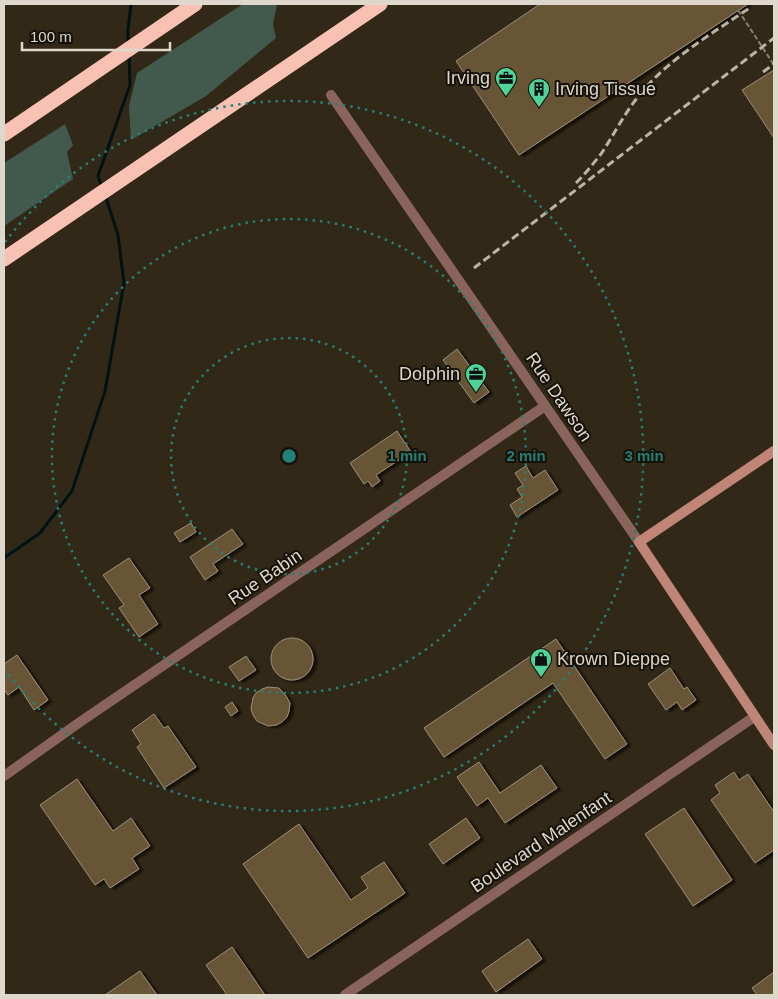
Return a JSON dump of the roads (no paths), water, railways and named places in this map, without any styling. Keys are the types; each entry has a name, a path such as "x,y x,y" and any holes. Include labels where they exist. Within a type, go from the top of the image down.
{"highway":[{"path":"4,134 195,4"},
{"path":"4,259 380,4"}],"street":[{"name":"Rue Dawson","path":"331,95 639,542 774,745"},
{"name":"Rue Babin","path":"4,776 80,722 545,406"},
{"path":"639,542 774,451"},
{"name":"Boulevard Malenfant","path":"345,995 754,716"}],"waterway":[{"path":"128,43 131,4"},
{"path":"102,187 98,176 130,85 129,54"},
{"path":"4,558 40,533 72,491 105,391 124,283 118,235 105,195"}],"railway":[{"path":"576,183 601,154 631,106 654,79 680,56 751,7"},
{"path":"474,268 774,38"},
{"path":"763,72 774,64"}],"place":[{"name":"Irving","path":"506,97"},
{"name":"Irving Tissue","path":"539,108"},
{"name":"Dolphin","path":"476,393"},
{"name":"Krown Dieppe","path":"541,678"}]}
